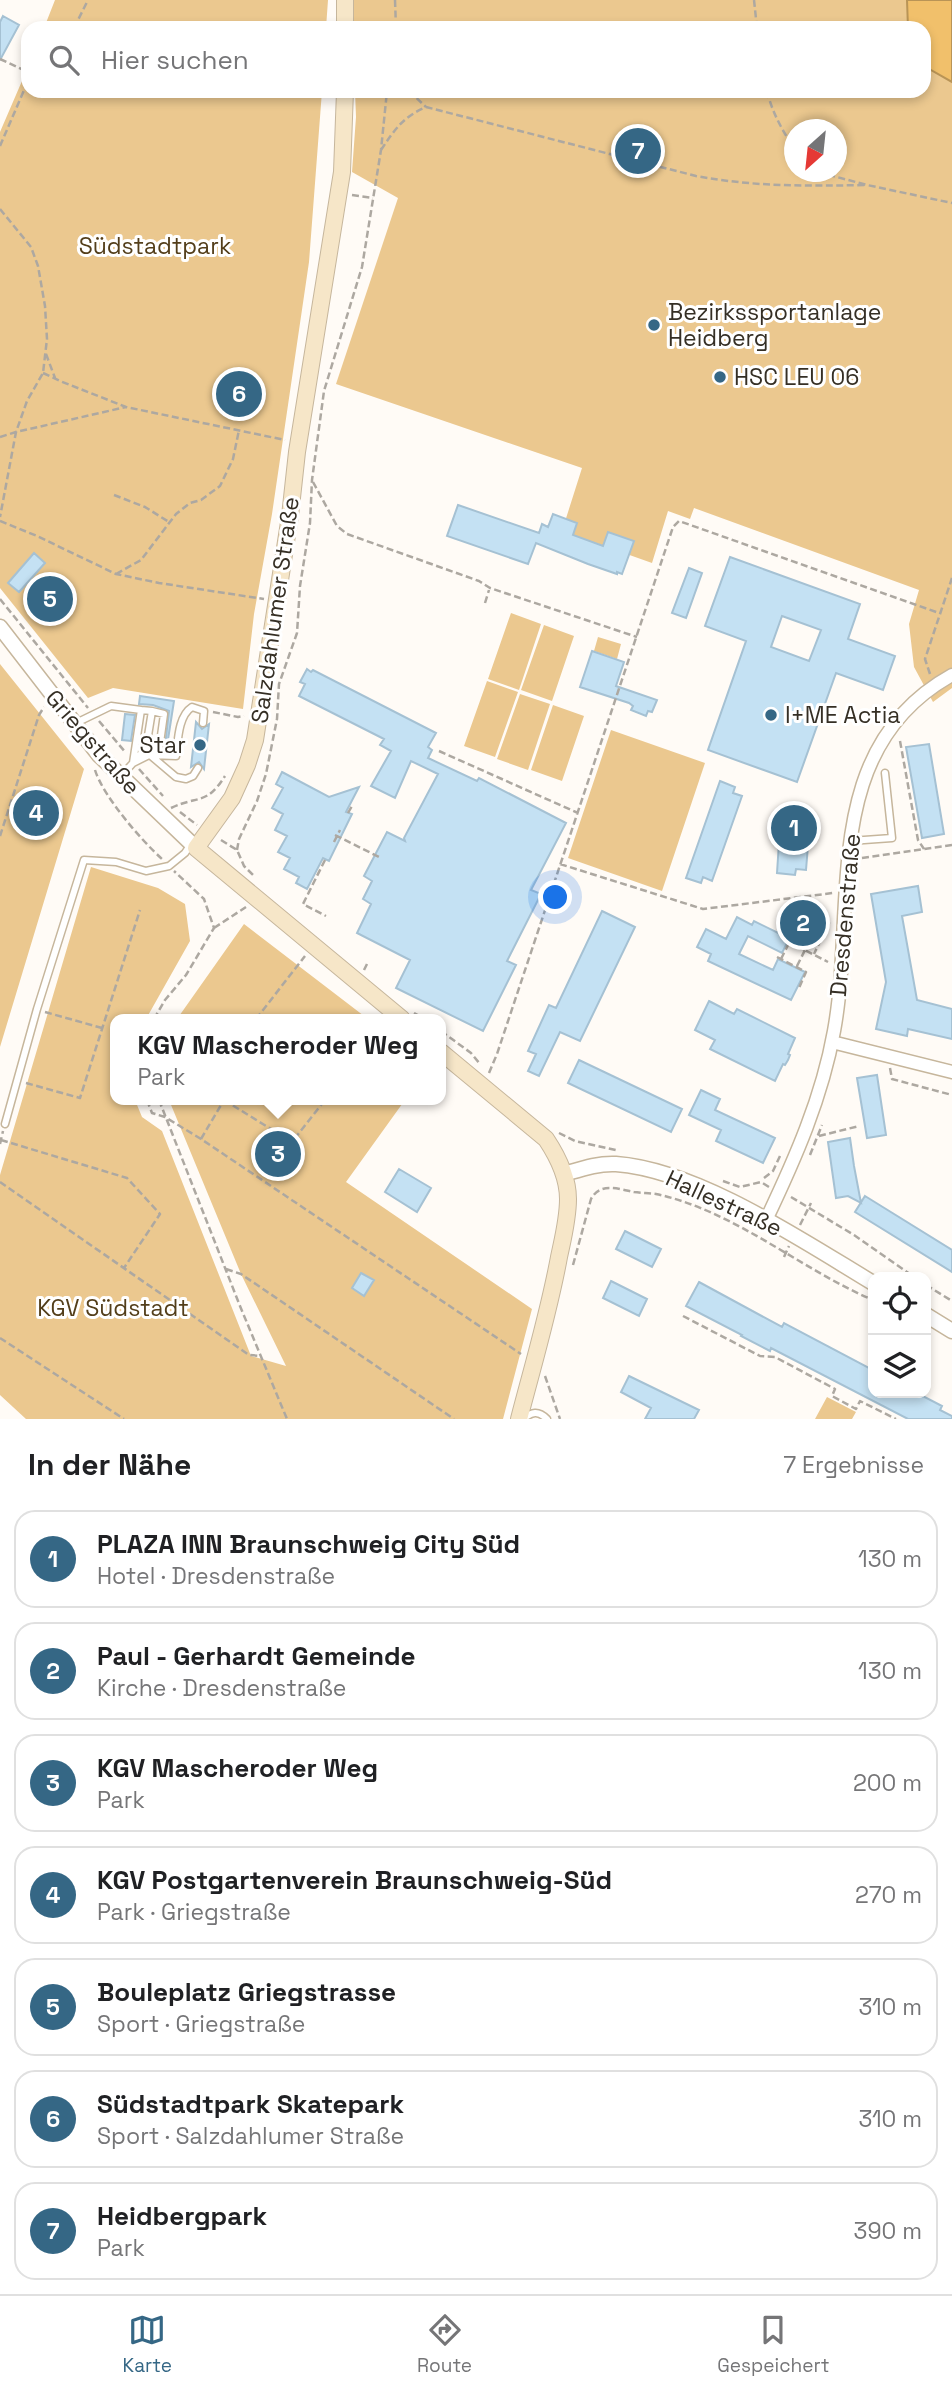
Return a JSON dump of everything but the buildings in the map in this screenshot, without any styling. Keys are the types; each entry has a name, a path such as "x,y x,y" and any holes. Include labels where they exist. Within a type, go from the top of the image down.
{"main road":[{"path":"345,0 345,21"},
{"name":"Salzdahlumer Straße","path":"193,846 219,818 232,798 252,752 262,706 297,452 339,193 345,134 345,98"},
{"path":"193,846 311,944 405,1014"},
{"path":"446,1056 546,1139 564,1174 568,1198 566,1223 554,1285 521,1419"}],"street":[{"name":"Griegstraße","path":"0,627 99,755 193,846"},
{"name":"Dresdenstraße","path":"766,1220 815,1106 832,1042 843,955 850,841 861,786 879,748 896,721 919,697 951,678"},
{"path":"832,1042 952,1072"},
{"name":"Hallestraße","path":"564,1174 600,1165 640,1167 677,1178 766,1220 868,1280"},
{"path":"931,1318 952,1331"}],"lane":[{"path":"74,724 111,706 164,713 159,750 133,763"},
{"path":"150,755 176,756 187,710 195,706 202,709 203,723"},
{"path":"133,763 141,710"},
{"path":"121,777 146,748 152,711"},
{"path":"150,755 176,777 186,779 193,776 198,768"},
{"path":"850,841 892,838 885,773"},
{"path":"5,1124 37,1009 84,860 116,863 146,871 169,866 193,846"},
{"path":"521,1419 536,1412 547,1419"}],"path":[{"path":"78,21 88,0"},
{"path":"395,0 396,21"},
{"path":"754,0 756,21"},
{"path":"0,59 21,69"},
{"path":"0,146 21,97"},
{"path":"257,879 244,866 237,850 266,774 277,719 279,684 297,633 300,586 310,523 312,480 324,391 362,267 381,150 386,98"},
{"path":"416,98 426,107 736,184 867,185"},
{"path":"769,98 784,131"},
{"path":"381,150 409,114 426,107"},
{"path":"847,180 952,203"},
{"path":"339,193 373,198"},
{"path":"0,209 31,247 38,266 45,306 43,373 27,401 16,432 0,519 116,574 277,601"},
{"path":"45,351 56,380"},
{"path":"43,373 126,407 292,443 337,526 348,534 479,581 490,589 637,637"},
{"path":"0,437 126,407"},
{"path":"116,574 141,560 169,522 190,503 201,500 220,486 233,459 239,430"},
{"path":"114,495 169,522"},
{"path":"446,1035 471,1053 489,1073 673,527 679,522 939,613"},
{"path":"934,686 925,659 952,578"},
{"path":"485,603 490,589"},
{"path":"0,599 38,649 164,798"},
{"path":"0,836 39,715 46,705"},
{"path":"202,709 238,717 251,714"},
{"path":"896,721 918,840 924,849"},
{"path":"439,751 578,813"},
{"path":"93,764 97,776 115,804 148,846 204,899 214,928"},
{"path":"348,813 352,806"},
{"path":"172,807 237,850"},
{"path":"334,842 340,830"},
{"path":"336,835 379,857"},
{"path":"858,859 952,845"},
{"path":"325,860 303,904 326,916"},
{"path":"561,864 703,909 846,890"},
{"path":"156,1014 186,975 214,928 248,905"},
{"path":"16,1080 80,1098 140,910"},
{"path":"808,912 830,923 814,954"},
{"path":"796,967 809,937"},
{"path":"799,988 806,972 779,958 789,942 830,963"},
{"path":"260,1014 307,954 311,944"},
{"path":"37,1009 102,1028"},
{"path":"890,1063 892,1079 952,1095"},
{"path":"150,1105 152,1113 165,1117 201,1139 525,1357"},
{"path":"161,1105 287,1419"},
{"path":"201,1139 221,1105"},
{"path":"232,1105 292,1142 321,1105"},
{"path":"808,1161 822,1124"},
{"path":"819,1136 859,1126"},
{"path":"1,1140 127,1178 160,1214 124,1268"},
{"path":"575,1141 601,1145"},
{"path":"764,1178 773,1171 783,1149"},
{"path":"0,1182 249,1355 261,1356"},
{"path":"747,1182 745,1187 761,1182 809,1207 907,1272"},
{"path":"588,1207 594,1193 610,1188 655,1194 677,1201 730,1225 846,1289 868,1298"},
{"path":"226,1269 241,1274 454,1419"},
{"path":"931,1288 952,1301"},
{"path":"683,1315 760,1356 775,1357 835,1389 832,1396 856,1409 860,1401 895,1419"},
{"path":"0,1338 124,1419"},
{"path":"545,1375 560,1419"}],"green space":[{"path":"55,0 328,0 326,21 47,21"},
{"name":"Bezirkssportanlage Heidberg","path":"354,0 952,0 952,688 933,702 914,667 909,624 919,590 694,508 690,519 668,511 652,563 562,531 582,468 336,384 398,198 352,172 355,98 931,98 931,21 354,21"},
{"name":"Südstadtpark","path":"21,83 21,98 321,98 309,262 272,514 254,614 243,709 113,688 88,698 0,588 0,132"},
{"path":"511,613 541,624 519,690 488,679"},
{"path":"544,625 574,636 552,701 521,690"},
{"path":"598,637 621,644 617,659 594,651"},
{"path":"0,664 84,769 0,1047"},
{"path":"487,681 518,692 495,757 464,746"},
{"path":"520,694 550,704 528,770 497,759"},
{"path":"553,705 584,716 562,781 531,770"},
{"path":"611,730 705,763 662,891 568,858"},
{"name":"KGV Südstadt","path":"91,867 158,888 185,904 190,941 149,1014 110,1014 110,1105 137,1105 142,1117 162,1131 251,1356 286,1366 241,1274 171,1105 401,1105 346,1182 532,1309 503,1419 26,1419 0,1395 0,1175"},
{"path":"244,924 361,1014 181,1014"},
{"path":"827,1397 856,1412 852,1419 815,1419"}],"shaded area":[{"path":"907,0 952,0 952,82 931,70 931,21 908,21"}],"place":[{"name":"Heidbergpark","path":"638,151"},
{"name":"Bezirkssportanlage Heidberg","path":"654,325"},
{"name":"HSC LEU 06","path":"720,377"},
{"name":"Südstadtpark Skatepark","path":"239,394"},
{"name":"Bouleplatz Griegstrasse","path":"50,599"},
{"name":"I+ME Actia","path":"771,715"},
{"name":"Star","path":"200,745"},
{"name":"KGV Postgartenverein Braunschweig-Süd","path":"36,813"},
{"name":"PLAZA INN Braunschweig City Süd","path":"794,828"},
{"name":"Paul - Gerhardt Gemeinde","path":"803,923"},
{"name":"KGV Mascheroder Weg","path":"278,1154"}]}
